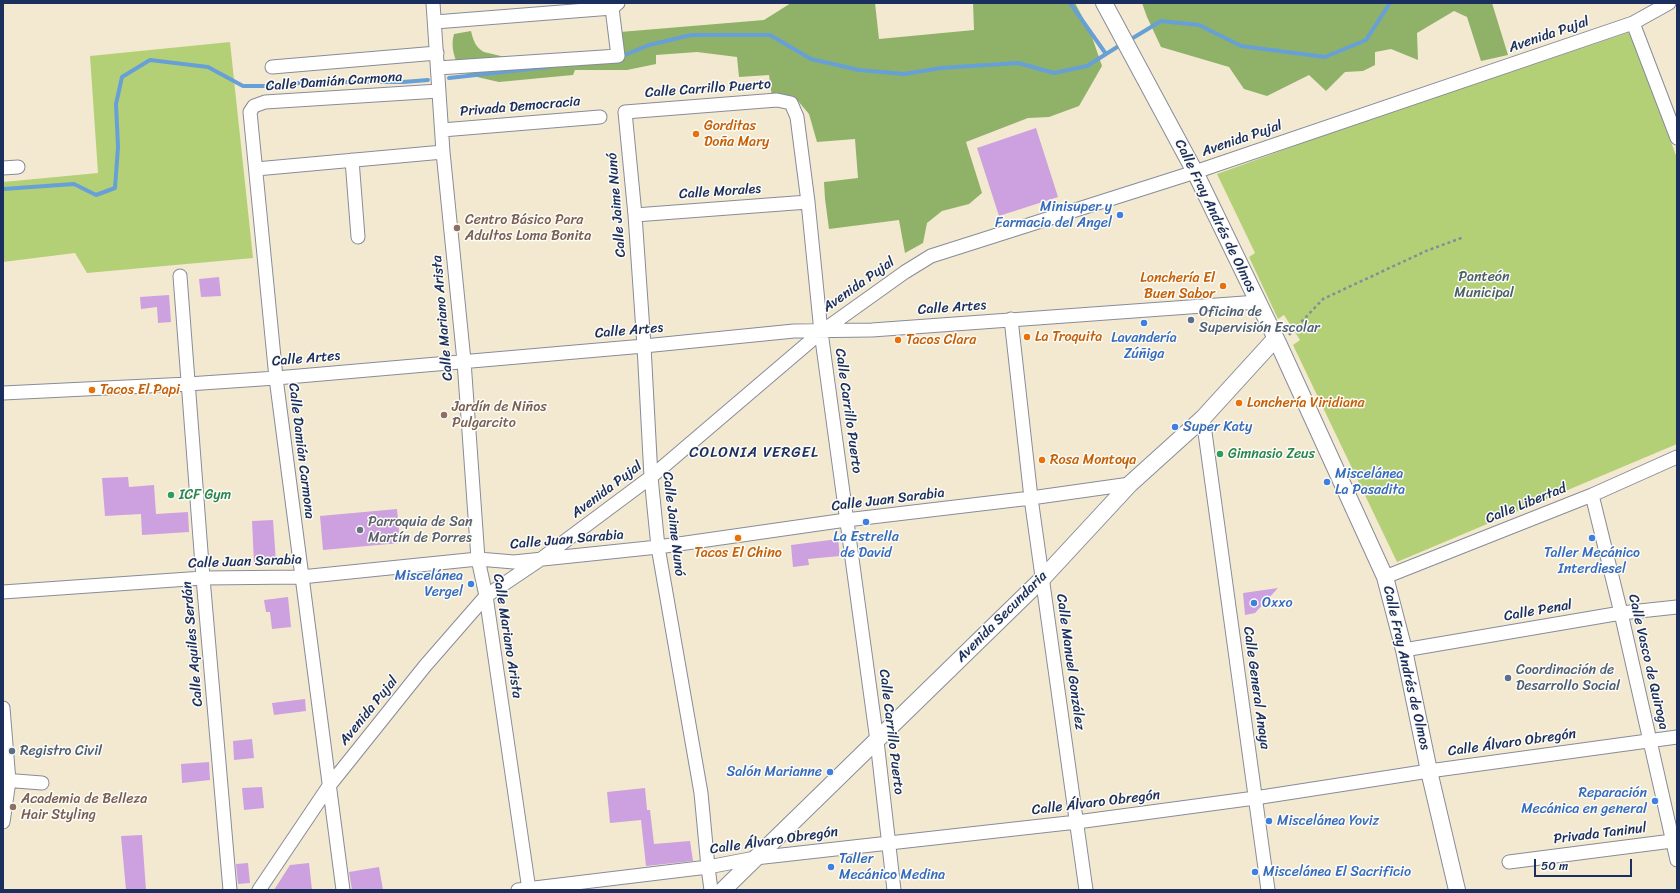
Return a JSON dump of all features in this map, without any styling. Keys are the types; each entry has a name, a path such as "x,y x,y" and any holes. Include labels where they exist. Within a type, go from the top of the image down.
{"street":[{"name":"Calle Mariano Arista","path":"433,3 443,152 464,361 478,559 486,596 525,890"},
{"name":"Avenida Pujal","path":"259,890 329,786 425,666 486,596 541,559 651,477 821,332 905,272 931,256 1195,172 1633,23 1669,3"},
{"name":"Calle Fray Andrés de Olmos","path":"1104,4 1195,172 1277,342 1385,577 1404,650 1429,771 1457,890"},
{"path":"435,22 615,5 618,56 438,68"},
{"path":"1633,23 1677,138"},
{"path":"272,67 437,53"},
{"name":"Calle Damián Carmona","path":"343,890 276,378 250,112 254,106 265,102 439,91"},
{"name":"Calle Carrillo Puerto","path":"624,112 777,100 791,103 797,116 808,202 821,332 876,741 894,890"},
{"name":"Calle Jaime Nunó","path":"624,112 635,215 651,477 658,547 701,793 708,867 712,890"},
{"name":"Privada Democracia","path":"442,130 600,117"},
{"path":"256,169 443,152"},
{"path":"352,160 358,237"},
{"path":"3,168 18,167"},
{"name":"Calle Morales","path":"635,215 808,202"},
{"name":"Calle Aquiles Serdán","path":"180,276 203,578 230,890"},
{"name":"Calle Artes","path":"3,393 276,378 644,346 794,331 821,332 872,330 1258,302"},
{"name":"Calle Manuel González","path":"1010,319 1031,498 1086,890"},
{"name":"Avenida Secundaria","path":"723,890 1042,579 1130,484 1203,418 1277,342"},
{"name":"Calle General Anaya","path":"1203,418 1268,890"},
{"name":"Calle Libertad","path":"1385,577 1592,495 1677,457"},
{"name":"Calle Juan Sarabia","path":"3,592 203,578 301,576 478,559 514,562 658,547 846,520 1031,498 1130,484"},
{"name":"Calle Vasco de Quiroga","path":"1592,495 1621,613 1677,860"},
{"name":"Calle Penal","path":"1404,650 1621,613 1677,607"},
{"path":"3,708 6,780 3,822"},
{"name":"Calle Álvaro Obregón","path":"525,890 708,867 755,858 1077,822 1255,798 1429,771 1677,737"},
{"path":"6,780 42,783"},
{"name":"Privada Taninul","path":"1509,862 1672,841"}],"path":[{"path":"1277,342 1323,298 1426,251 1464,237"}],"green space":[{"path":"791,3 875,3 879,39 974,30 973,3 1075,3 1090,31 1102,66 1079,106 1049,117 1028,118 966,142 982,193 969,204 942,211 927,223 923,243 905,253 899,220 829,229 824,182 858,178 855,139 817,142 809,114 798,101 772,97 769,75 739,77 737,57 697,52 656,55 656,64 627,70 575,70 573,75 499,82 460,71 453,48 454,34 471,31 475,43 484,52 530,63 614,51 620,32 764,20"},
{"path":"1142,3 1492,3 1508,55 1481,61 1467,17 1454,11 1417,33 1418,60 1391,49 1375,52 1375,65 1363,71 1345,72 1326,91 1309,75 1267,96 1244,89 1229,67 1161,47"},
{"name":"Panteón Municipal","path":"1630,32 1677,158 1677,444 1397,562 1293,345 1300,340 1284,315 1278,319 1249,257 1255,253 1217,174 1344,128"},
{"path":"230,42 253,258 87,273 75,253 3,262 3,182 98,173 90,56"}],"building":[{"path":"1036,128 1058,197 999,216 977,148"},
{"path":"219,277 221,296 201,297 199,279"},
{"path":"169,295 171,322 158,323 157,307 141,309 140,297"},
{"path":"128,477 129,487 154,485 156,514 188,512 189,532 142,535 141,514 105,516 102,478"},
{"name":"Parroquia de San Martín de Porres","path":"397,509 400,543 323,550 320,516"},
{"path":"273,520 276,562 254,563 252,521"},
{"path":"838,539 840,556 808,559 809,565 793,567 791,545"},
{"name":"Oxxo","path":"1278,588 1255,613 1245,615 1243,593"},
{"path":"288,597 291,627 272,629 270,612 266,612 264,600"},
{"path":"305,699 306,711 274,715 272,703"},
{"path":"252,739 254,758 234,760 233,741"},
{"path":"209,762 210,780 182,783 181,764"},
{"path":"262,787 264,808 244,810 242,788"},
{"path":"645,788 647,810 650,810 654,844 690,841 693,861 646,866 641,820 610,823 607,792"},
{"path":"142,835 146,890 126,890 121,836"},
{"path":"248,863 250,883 238,884 236,864"},
{"path":"309,863 312,890 274,890 290,865"},
{"path":"379,867 383,890 352,890 349,872"}],"waterway":[{"path":"1070,3 1106,54"},
{"path":"1128,41 1161,21 1199,25 1241,46 1325,57 1366,40 1390,3"},
{"path":"620,57 649,45 691,35 770,35 811,59 859,70 904,74 941,68 1018,63 1054,73 1087,66 1122,44"},
{"path":"3,189 74,184 96,195 115,188 118,147 116,104 122,77 150,60 208,67 243,86 269,86 310,82 403,82 428,80"},
{"path":"449,78 548,67"}],"place":[{"name":"Gorditas Doña Mary","path":"696,134"},
{"name":"Minisuper y Farmacia del Angel","path":"1120,215"},
{"name":"Centro Básico Para Adultos Loma Bonita","path":"457,228"},
{"name":"Lonchería El Buen Sabor","path":"1223,286"},
{"name":"Oficina de Supervisión Escolar","path":"1191,320"},
{"name":"Lavandería Zúñiga","path":"1144,323"},
{"name":"La Troquita","path":"1027,337"},
{"name":"Tacos Clara","path":"898,340"},
{"name":"Tacos El Papi","path":"92,390"},
{"name":"Lonchería Viridiana","path":"1239,403"},
{"name":"Jardín de Niños Pulgarcito","path":"444,415"},
{"name":"Super Katy","path":"1175,427"},
{"name":"Gimnasio Zeus","path":"1220,454"},
{"name":"Rosa Montoya","path":"1042,460"},
{"name":"Miscelánea La Pasadita","path":"1327,482"},
{"name":"ICF Gym","path":"171,495"},
{"name":"La Estrella de David","path":"866,522"},
{"name":"Parroquia de San Martín de Porres","path":"360,530"},
{"name":"Tacos El Chino","path":"738,538"},
{"name":"Taller Mecánico Interdiesel","path":"1592,538"},
{"name":"Miscelánea Vergel","path":"471,584"},
{"name":"Oxxo","path":"1254,603"},
{"name":"Coordinación de Desarrollo Social","path":"1508,678"},
{"name":"Registro Civil","path":"12,751"},
{"name":"Salón Marianne","path":"830,772"},
{"name":"Reparación Mecánica en general","path":"1655,801"},
{"name":"Academia de Belleza Hair Styling","path":"13,807"},
{"name":"Miscelánea Yoviz","path":"1269,821"},
{"name":"Taller Mecánico Medina","path":"831,867"},
{"name":"Miscelánea El Sacrificio","path":"1255,872"}],"district":[{"name":"COLONIA VERGEL","path":"754,453"}]}
